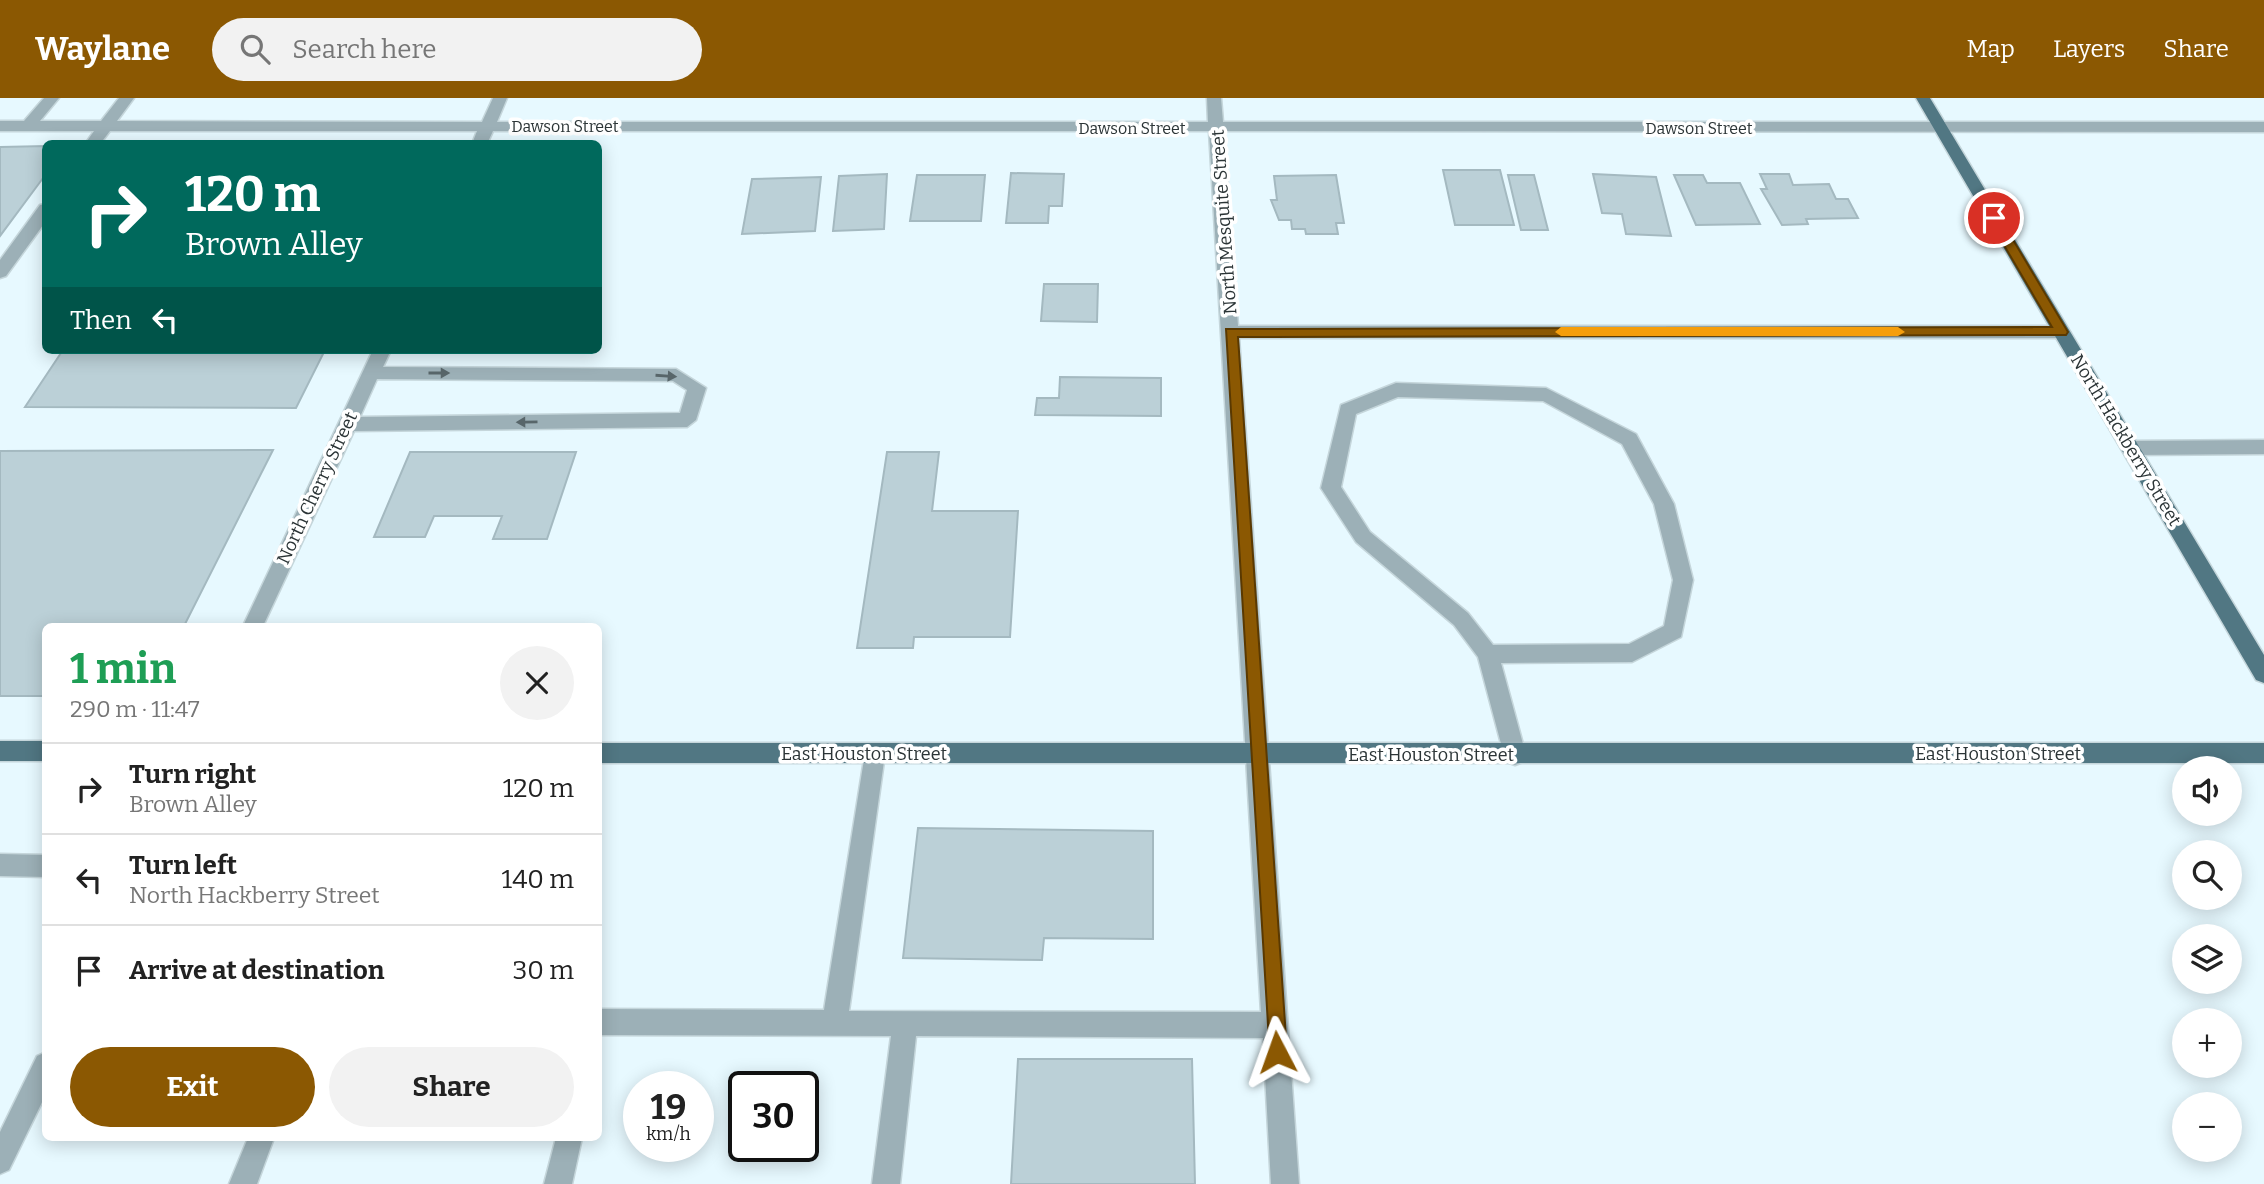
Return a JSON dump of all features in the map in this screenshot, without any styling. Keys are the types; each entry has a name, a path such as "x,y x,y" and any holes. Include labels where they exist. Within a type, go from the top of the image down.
{"main road":[{"name":"North Hackberry Street","path":"1923,98 2264,674"},
{"path":"0,751 42,751"},
{"name":"East Houston Street","path":"602,753 2264,753"}],"street":[{"path":"28,127 52,98"},
{"path":"95,140 127,98"},
{"path":"481,140 500,98"},
{"name":"North Mesquite Street","path":"1214,98 1285,1184"},
{"name":"Dawson Street","path":"0,127 2264,127"},
{"path":"0,272 42,214"},
{"path":"1231,332 2061,332"},
{"name":"North Cherry Street","path":"254,623 380,354"},
{"path":"347,424 687,420 697,388 676,375 371,373"},
{"path":"1488,654 1632,653 1674,631 1683,580 1664,504 1629,439 1546,395 1396,390 1348,411 1331,488 1363,537 1461,619 1488,654 1515,755"},
{"path":"2130,448 2264,447"},
{"path":"835,1023 874,754"},
{"path":"0,865 42,866"},
{"path":"602,1022 1275,1025"},
{"path":"886,1184 905,1023"},
{"path":"0,1161 42,1073"},
{"path":"243,1184 260,1141"},
{"path":"558,1184 568,1141"}],"building":[{"path":"42,146 42,179 0,236 0,147"},
{"path":"1443,170 1500,170 1514,225 1455,225"},
{"path":"1011,173 1064,174 1062,206 1049,206 1048,223 1006,223"},
{"path":"887,174 884,229 833,231 839,176"},
{"path":"1593,174 1656,177 1671,236 1626,234 1622,214 1602,213"},
{"path":"1760,174 1789,174 1793,185 1829,184 1836,199 1848,199 1858,218 1806,219 1808,224 1782,225 1761,189 1767,189"},
{"path":"917,175 985,175 981,221 910,221"},
{"path":"1336,175 1344,223 1336,223 1338,234 1306,234 1305,229 1292,229 1291,220 1279,220 1271,200 1277,200 1274,176"},
{"path":"1508,175 1534,175 1548,230 1521,230"},
{"path":"1674,175 1703,175 1707,183 1740,183 1760,224 1696,225"},
{"path":"821,177 815,231 742,234 752,179"},
{"path":"1044,284 1098,284 1097,322 1041,321"},
{"path":"60,354 323,354 296,408 25,407"},
{"path":"1060,377 1161,378 1161,416 1035,415 1037,398 1059,398"},
{"path":"273,450 186,623 42,623 42,696 0,696 0,451"},
{"path":"410,452 576,452 547,539 493,539 502,516 434,516 425,537 374,537"},
{"path":"887,452 939,452 932,511 1018,511 1010,637 914,637 913,648 857,648"},
{"path":"918,828 1153,831 1153,939 1044,938 1042,960 903,958"},
{"path":"1018,1059 1192,1059 1195,1184 1011,1184"}],"slow traffic":[{"path":"1561,332 1898,332"}],"route":[{"path":"1277,1052 1231,332 2061,332 1994,218"}]}
